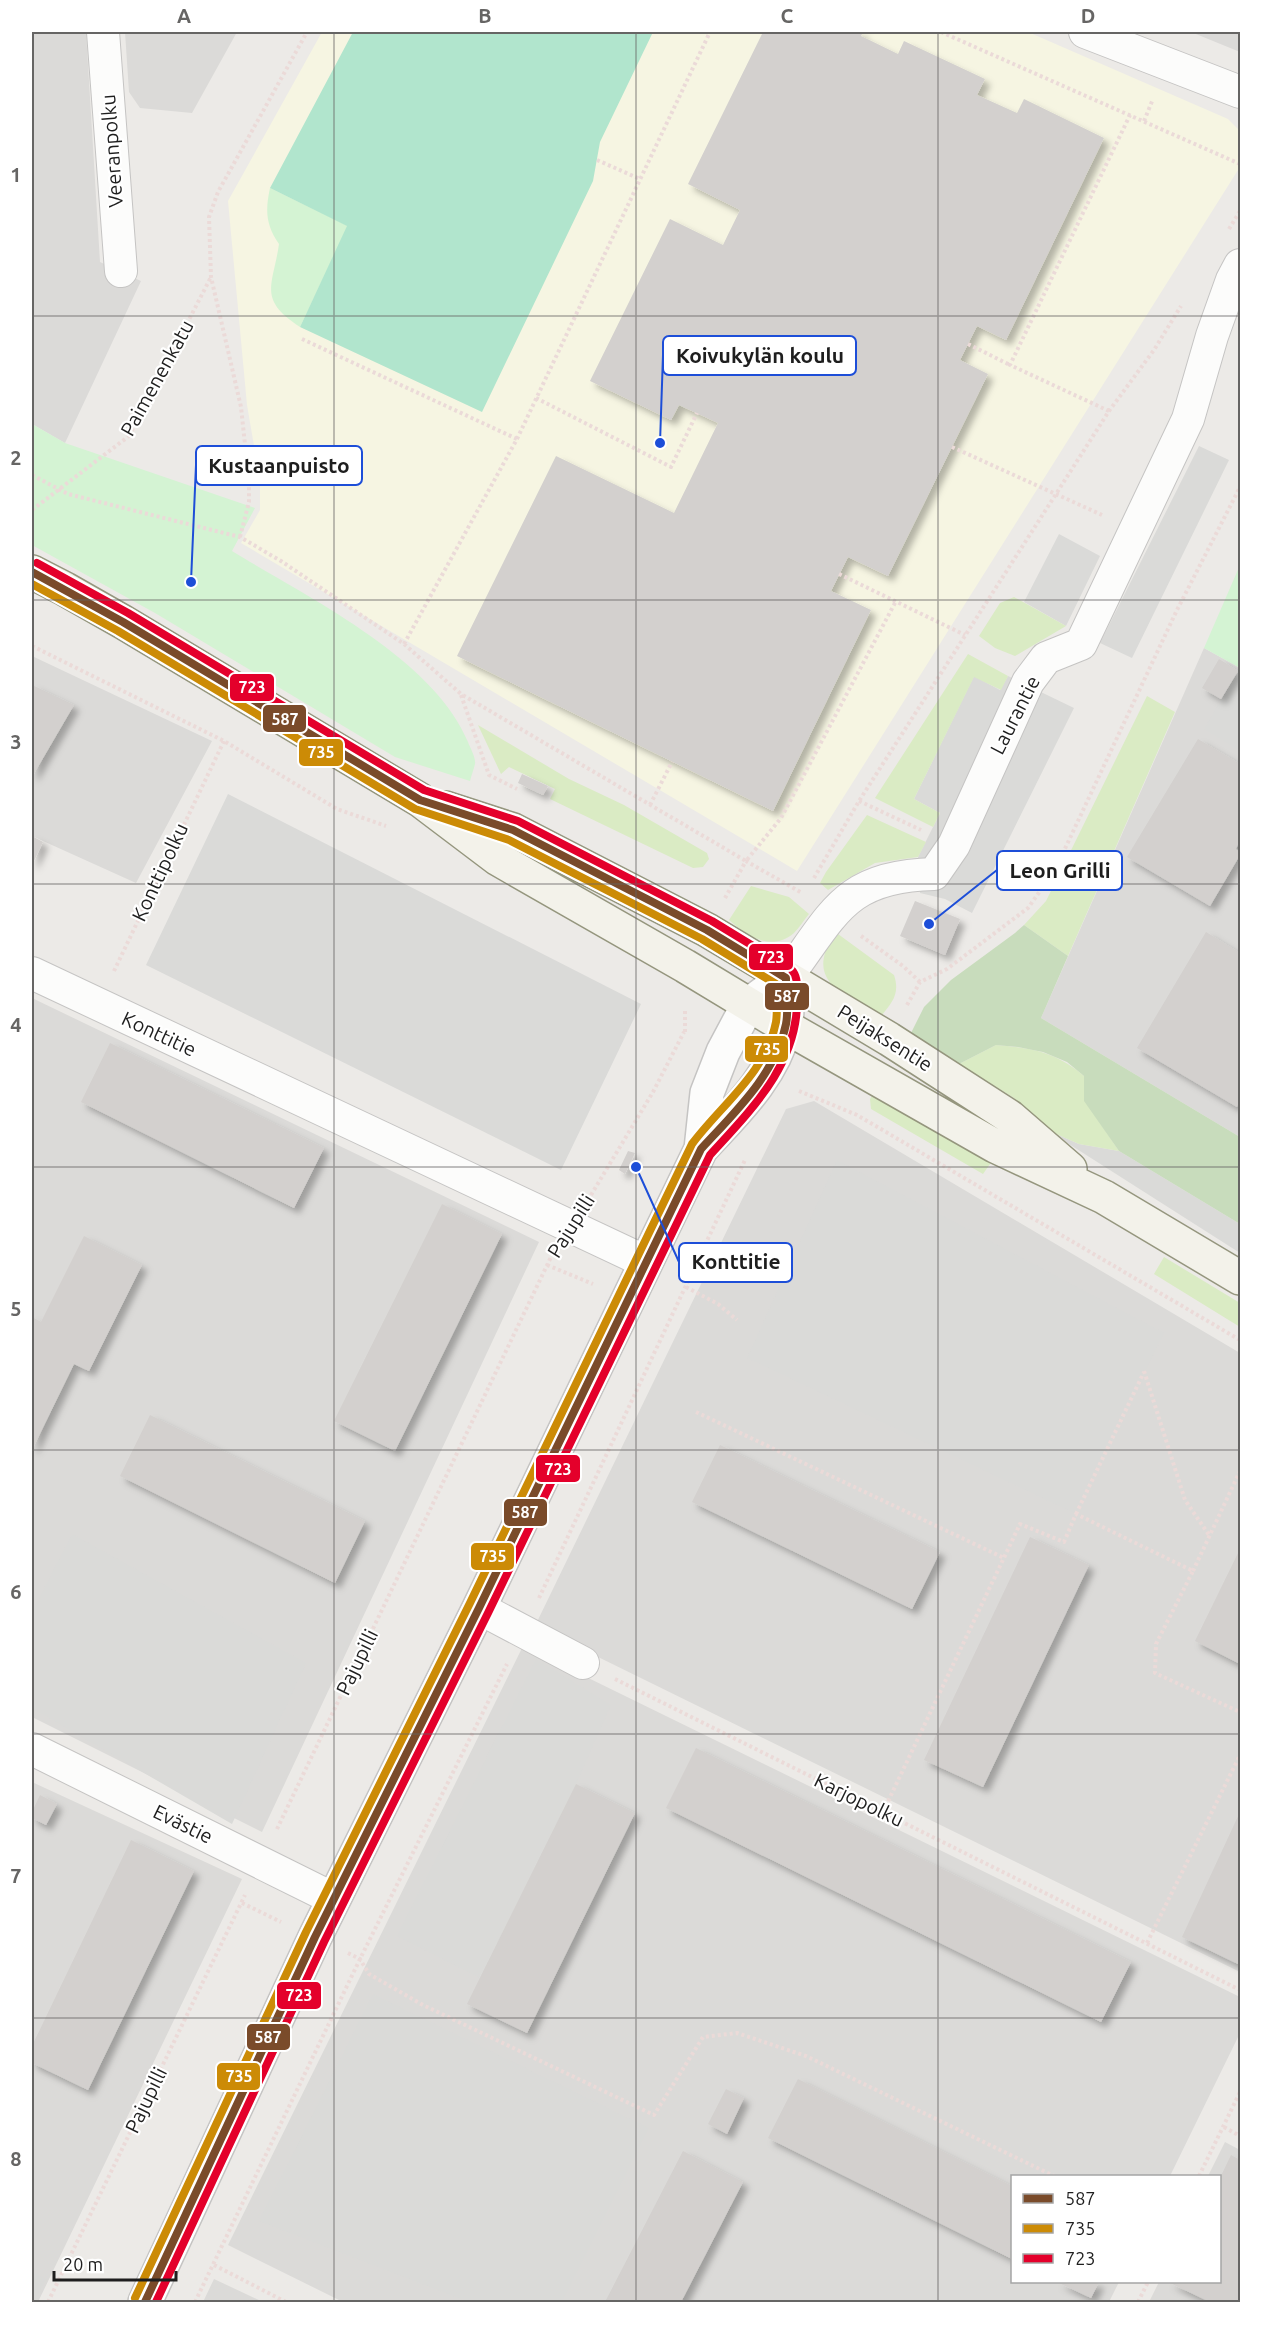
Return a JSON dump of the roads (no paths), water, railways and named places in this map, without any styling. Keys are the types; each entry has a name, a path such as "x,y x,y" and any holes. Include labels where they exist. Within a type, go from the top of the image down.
{"main road":[{"name":"Peijaksentie","path":"32,572 123,622 420,800 498,859 995,1146 1104,1197 1240,1278"},
{"name":"Peijaksentie","path":"420,800 513,830 707,930 889,1039 1010,1117 1104,1197"}],"street":[{"name":"Veeranpolku","path":"104,32 121,271"},
{"path":"1085,32 1240,92"},
{"name":"Laurantie","path":"701,1149 707,1093 723,1052 748,1005 786,978 832,914 849,897 880,880 906,874 934,874 954,845 1028,682 1046,658 1081,644 1188,419 1212,336 1232,280 1240,265"},
{"name":"Konttitie","path":"32,974 646,1262"},
{"name":"Laurantie","path":"145,2302 334,1899 701,1149 766,1075 786,1027 786,978"},
{"path":"478,1608 583,1663"},
{"name":"Evästie","path":"32,1749 334,1899"}],"place":[{"name":"Koivukylän koulu","path":"660,443"},
{"name":"Kustaanpuisto","path":"191,582"},
{"name":"Leon Grilli","path":"929,924"},
{"name":"Konttitie","path":"636,1167"}]}
